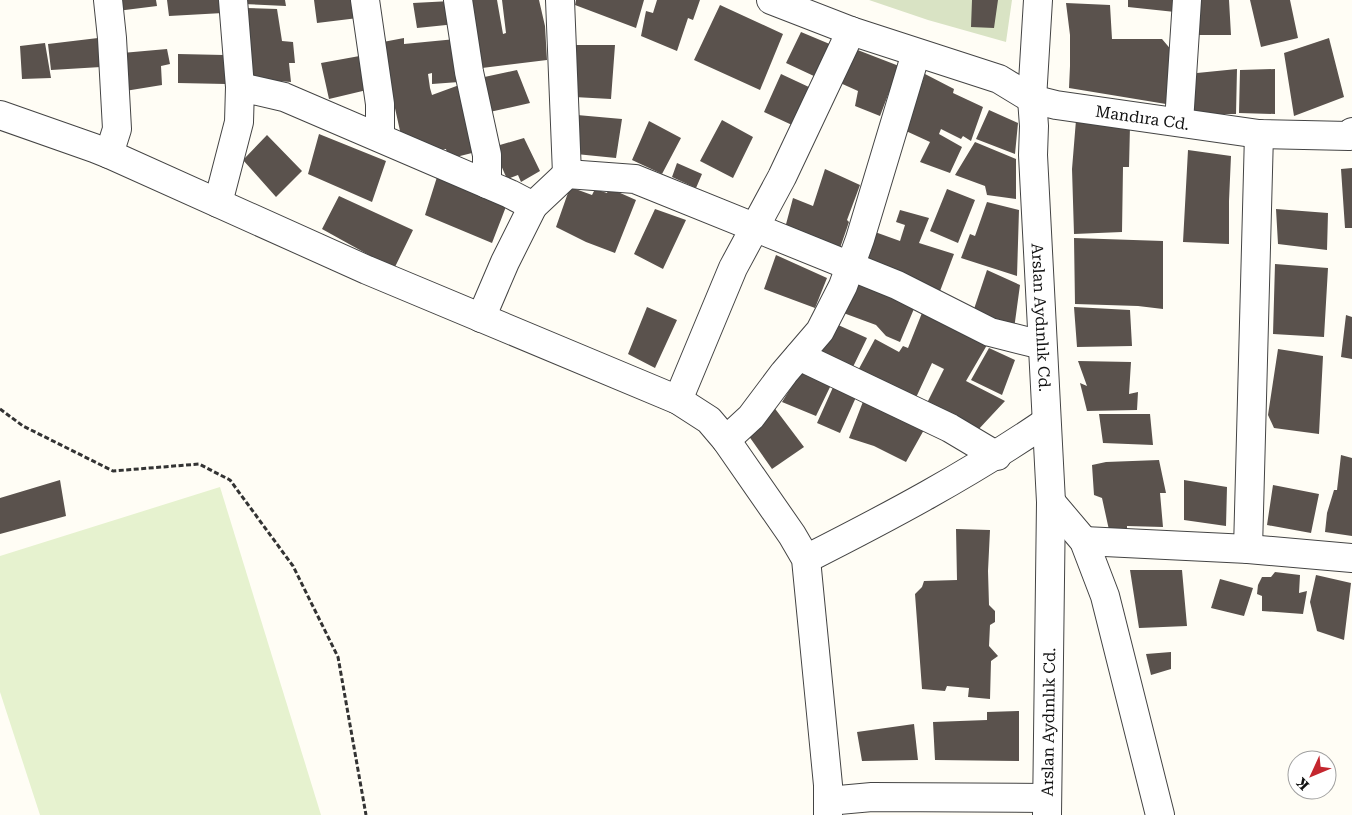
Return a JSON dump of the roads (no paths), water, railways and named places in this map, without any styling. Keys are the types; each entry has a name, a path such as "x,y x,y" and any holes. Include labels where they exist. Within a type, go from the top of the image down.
{"street":[{"path":"108,0 112,38 116,128 108,154"},
{"path":"218,203 239,122 240,87 233,0"},
{"path":"365,0 380,104 380,137"},
{"path":"458,0 469,72 487,155 487,184"},
{"path":"560,0 567,174"},
{"path":"771,0 851,31 999,79 1032,98 1038,0"},
{"path":"1179,122 1187,0"},
{"path":"678,400 733,268 786,169 851,31"},
{"path":"726,440 751,417 820,331 843,286 860,239 916,53"},
{"path":"240,87 284,97 380,137 533,206"},
{"name":"Mandıra Cd.","path":"1032,98 1056,105 1259,134 1351,135"},
{"name":"Arslan Aydınlık Cd.","path":"1032,98 1034,126 1033,165 1051,502 1047,807"},
{"path":"0,116 108,154 367,270 438,298 481,318 678,400 709,420 726,440 792,535 806,559 828,785 828,808 872,797 1047,807"},
{"path":"1248,549 1259,134"},
{"path":"481,318 505,262 533,206 567,174 636,179 897,285 990,332 1042,345"},
{"path":"799,356 950,428 997,456"},
{"path":"806,559 910,506 997,456 1046,422"},
{"path":"1051,502 1084,541 1105,596 1160,815"},
{"path":"1084,541 1248,549 1352,558"}]}
